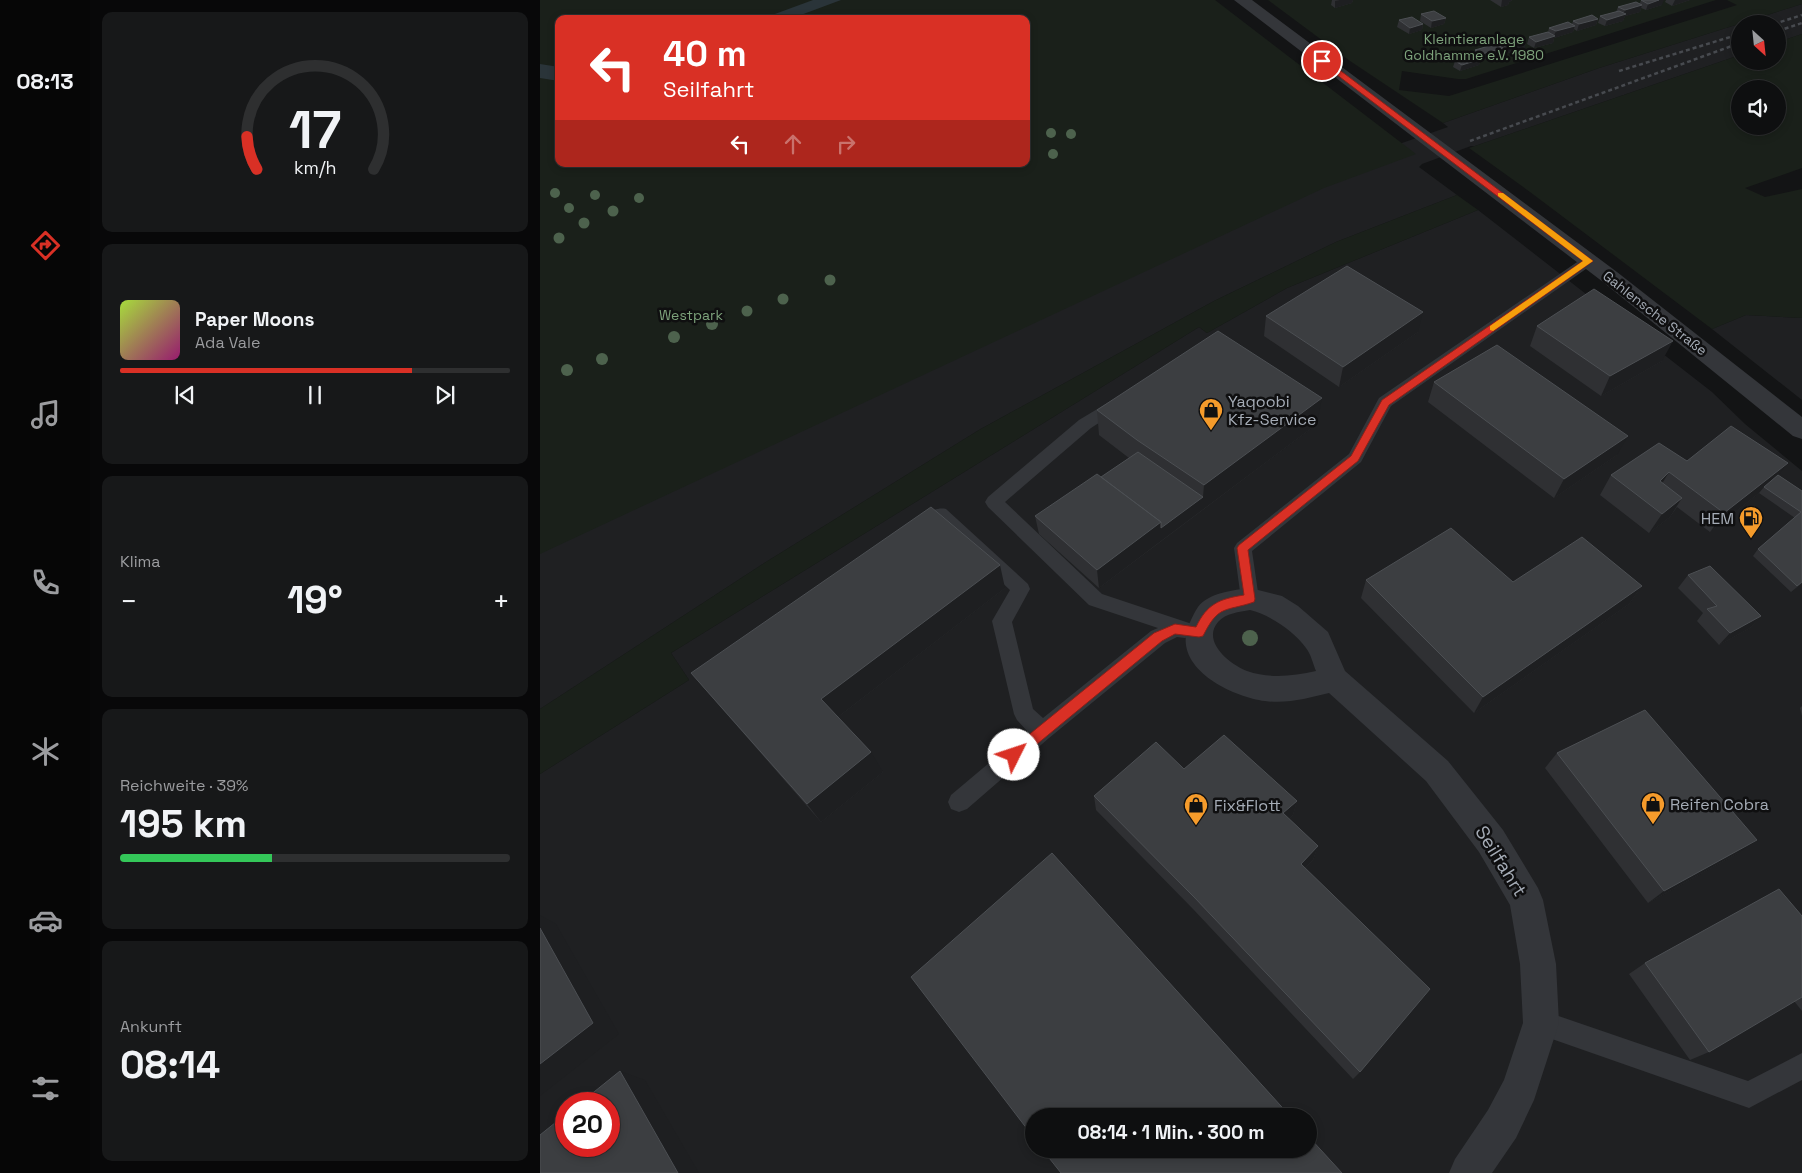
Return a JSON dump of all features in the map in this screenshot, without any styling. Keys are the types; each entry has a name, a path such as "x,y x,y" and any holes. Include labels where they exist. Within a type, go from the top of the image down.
{"street":[{"name":"Gahlensche Straße","path":"1242,0 1588,261 1743,381 1802,430"},
{"name":"Seilfahrt","path":"1187,631 1208,614 1228,602 1250,599 1272,604 1288,614 1318,641 1334,678 1437,771 1491,841 1526,900 1538,964 1541,1022 1520,1088 1502,1124 1469,1173"},
{"path":"1187,631 1217,669 1240,682 1265,688 1293,689 1334,678"}],"lane":[{"path":"1250,599 1243,548 1355,458 1385,402 1588,261"},
{"path":"1133,393 1085,424 994,502 1096,600 1187,631"},
{"path":"906,536 940,514 1021,588 1002,621 1024,714 1042,731"},
{"path":"959,802 1042,731 1158,637 1187,631"},
{"path":"1541,1022 1748,1096 1802,1066"}],"shaded area":[{"path":"813,0 841,0 801,15 772,15"},
{"path":"1802,4 1802,34 1786,39 1786,15 1767,15"},
{"path":"1731,26 1731,58 1422,164 1419,167 1457,195 1336,242 1214,301 979,430 766,562 540,709 540,495 1402,143 1448,127 1443,123 1599,68"},
{"path":"540,64 555,66 555,80 540,78"},
{"path":"1478,210 1712,392 1745,424 1802,471 1802,1173 540,1173 540,774 689,680 671,653 1199,327 1207,333 1287,288"},
{"path":"1746,315 1802,318 1802,400 1712,329"}],"green space":[{"name":"Westpark","path":"540,0 1215,0 1416,154 1324,188 540,554"},
{"name":"Kleintieranlage Goldhamme e.V. 1980","path":"1268,0 1716,0 1466,79 1402,71 1399,90 1449,96 1737,5 1727,0 1802,0 1802,4 1767,15 1731,15 1731,26 1599,68 1443,123 1350,61"},
{"path":"1802,34 1802,168 1745,188 1765,197 1802,189 1802,318 1746,315 1712,329 1469,148 1731,58 1731,70 1786,70 1786,39"},
{"path":"1457,195 1478,210 1287,288 1207,333 1199,327 671,653 689,680 540,774 540,709 766,562 979,430 1214,301 1336,242"}],"building":[{"path":"1641,0 1659,0 1648,4"},
{"path":"1636,2 1642,5 1625,10 1618,7"},
{"path":"1434,11 1446,18 1432,21 1421,14"},
{"path":"1619,11 1626,14 1607,20 1600,16"},
{"path":"1592,15 1598,19 1579,24 1573,21"},
{"path":"1412,17 1423,24 1410,28 1399,20"},
{"path":"1568,22 1575,26 1556,31 1549,28"},
{"path":"1548,32 1555,36 1536,42 1529,37"},
{"path":"1519,37 1526,41 1506,47 1499,43"},
{"path":"1496,44 1503,48 1482,54 1475,50"},
{"path":"1474,54 1481,59 1462,65 1455,61"},
{"path":"1347,266 1423,312 1343,367 1266,316"},
{"path":"1594,289 1673,341 1610,376 1537,326"},
{"path":"1218,331 1322,398 1204,485 1137,440 1097,410"},
{"path":"1497,345 1628,436 1564,479 1434,382"},
{"path":"1731,426 1788,463 1724,513 1669,472 1660,481 1682,498 1662,514 1611,475 1659,443 1687,461"},
{"path":"1138,452 1203,497 1161,528 1161,522 1101,477"},
{"path":"1097,474 1161,522 1097,570 1035,516"},
{"path":"1778,475 1802,491 1802,582 1797,586 1758,549 1801,512 1764,487"},
{"path":"931,507 1000,565 821,699 871,752 807,804 691,673"},
{"path":"1451,528 1513,582 1582,537 1642,586 1483,697 1366,580"},
{"path":"1710,566 1761,616 1730,633 1707,609 1717,606 1688,575"},
{"path":"1645,710 1757,840 1664,891 1557,753"},
{"path":"1224,735 1297,801 1283,813 1318,846 1301,864 1430,989 1360,1072 1194,897 1094,796 1156,742 1184,769"},
{"path":"1052,853 1283,1108 1025,1108 1025,1126 911,977"},
{"path":"1779,889 1802,916 1802,997 1709,1052 1645,963"},
{"path":"540,928 593,1023 540,1064"},
{"path":"620,1071 678,1173 540,1173 540,1135 555,1123 555,1157 620,1157 620,1092 594,1092"},
{"path":"1317,1146 1342,1173 1061,1173 1049,1158 1317,1158"}],"railway":[{"path":"1786,20 1802,15"},
{"path":"1786,28 1802,23"},
{"path":"1619,71 1731,37"},
{"path":"1470,141 1731,46"}],"slow traffic":[{"path":"1493,328 1588,261 1501,195"}],"place":[{"name":"Yaqoobi Kfz-Service","path":"1211,431"},
{"name":"HEM","path":"1751,539"},
{"name":"Reifen Cobra","path":"1653,825"},
{"name":"Fix&Flott","path":"1196,826"}],"route":[{"path":"1014,755 1158,637 1175,629 1199,632 1208,614 1228,602 1250,599 1243,548 1355,458 1385,402 1588,261 1322,61"}]}
